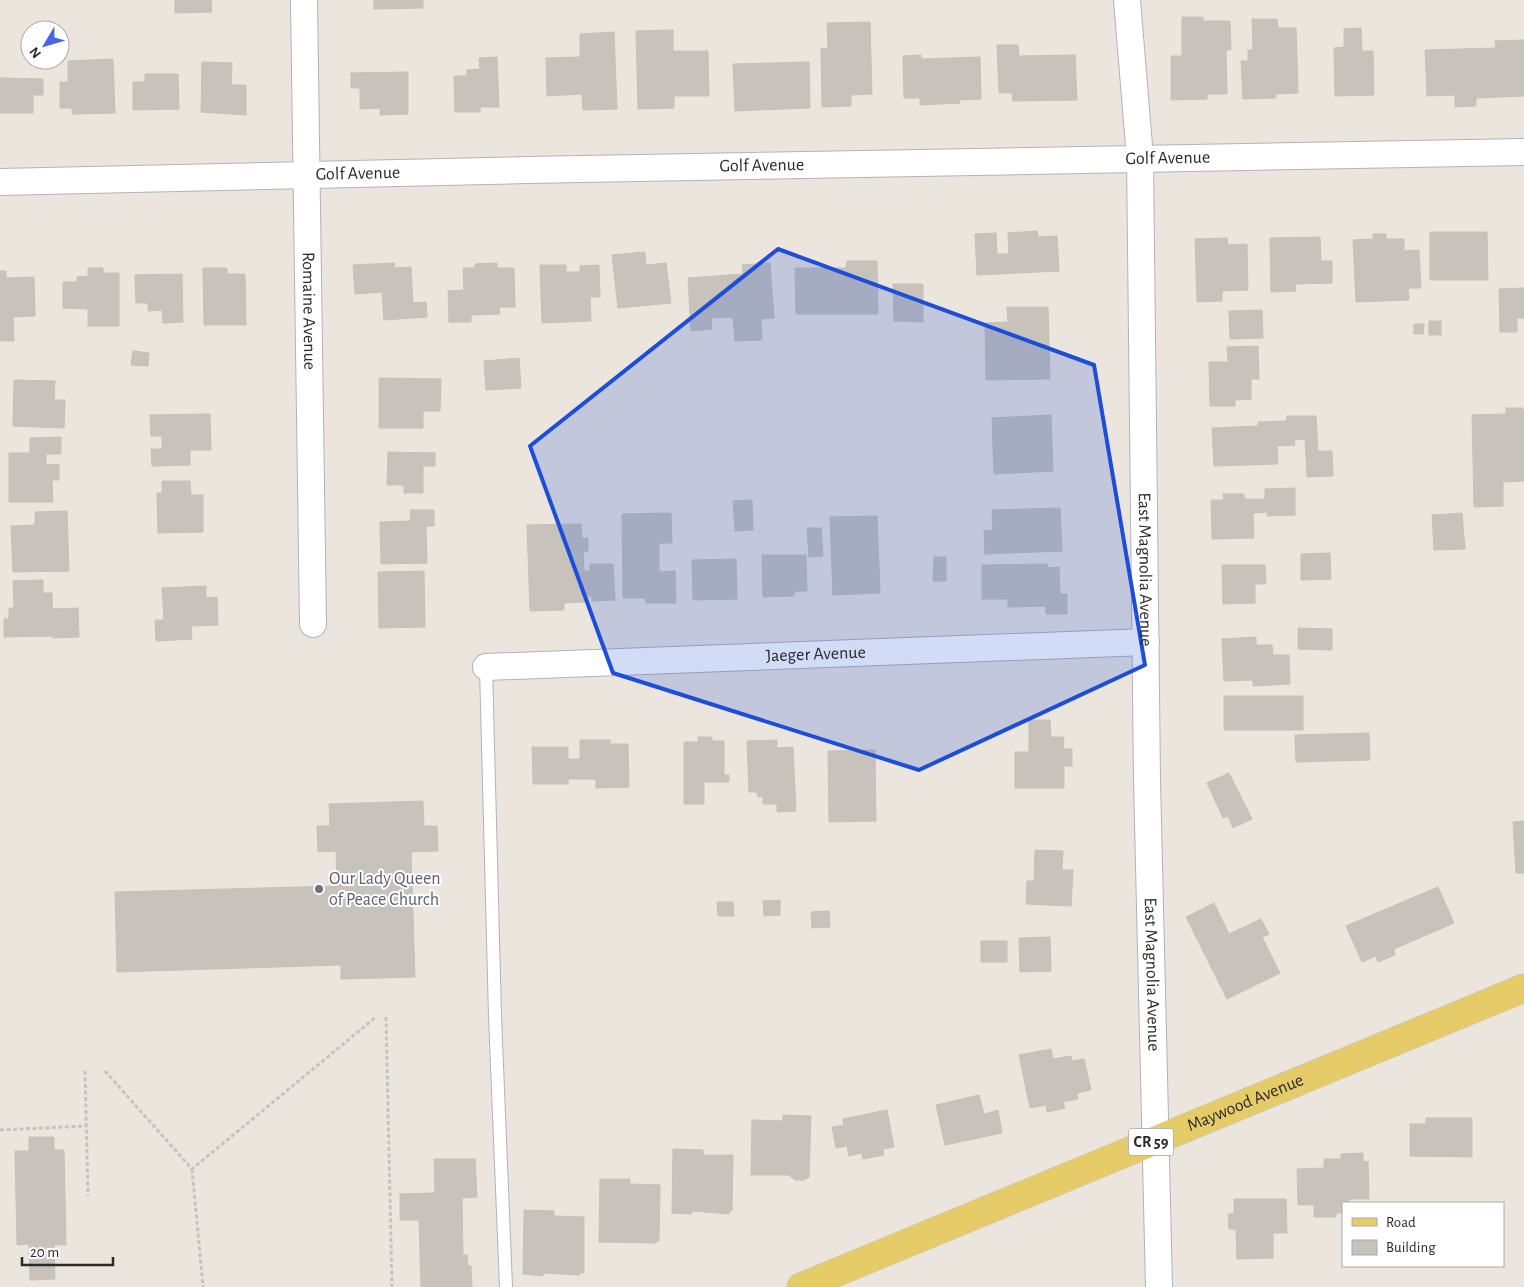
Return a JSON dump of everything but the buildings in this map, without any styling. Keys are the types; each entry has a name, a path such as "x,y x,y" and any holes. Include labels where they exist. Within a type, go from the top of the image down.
{"main road":[{"name":"Maywood Avenue","path":"801,1287 1524,988"}],"street":[{"name":"Romaine Avenue","path":"304,0 314,624"},
{"name":"East Magnolia Avenue","path":"1127,0 1140,158 1146,642 1159,1287"},
{"name":"Golf Avenue","path":"0,182 1140,158 1524,152"},
{"name":"Jaeger Avenue","path":"486,667 1146,642"}],"lane":[{"path":"486,667 495,1016 506,1287"}],"path":[{"path":"192,1169 376,1017"},
{"path":"386,1017 392,1287"},
{"path":"85,1071 88,1196"},
{"path":"105,1071 192,1169 203,1287"},
{"path":"0,1130 86,1126"}],"highlighted area":[{"path":"778,249 1094,365 1145,665 919,770 613,673 530,446"}],"place":[{"name":"Our Lady Queen of Peace Church","path":"319,889"}]}
